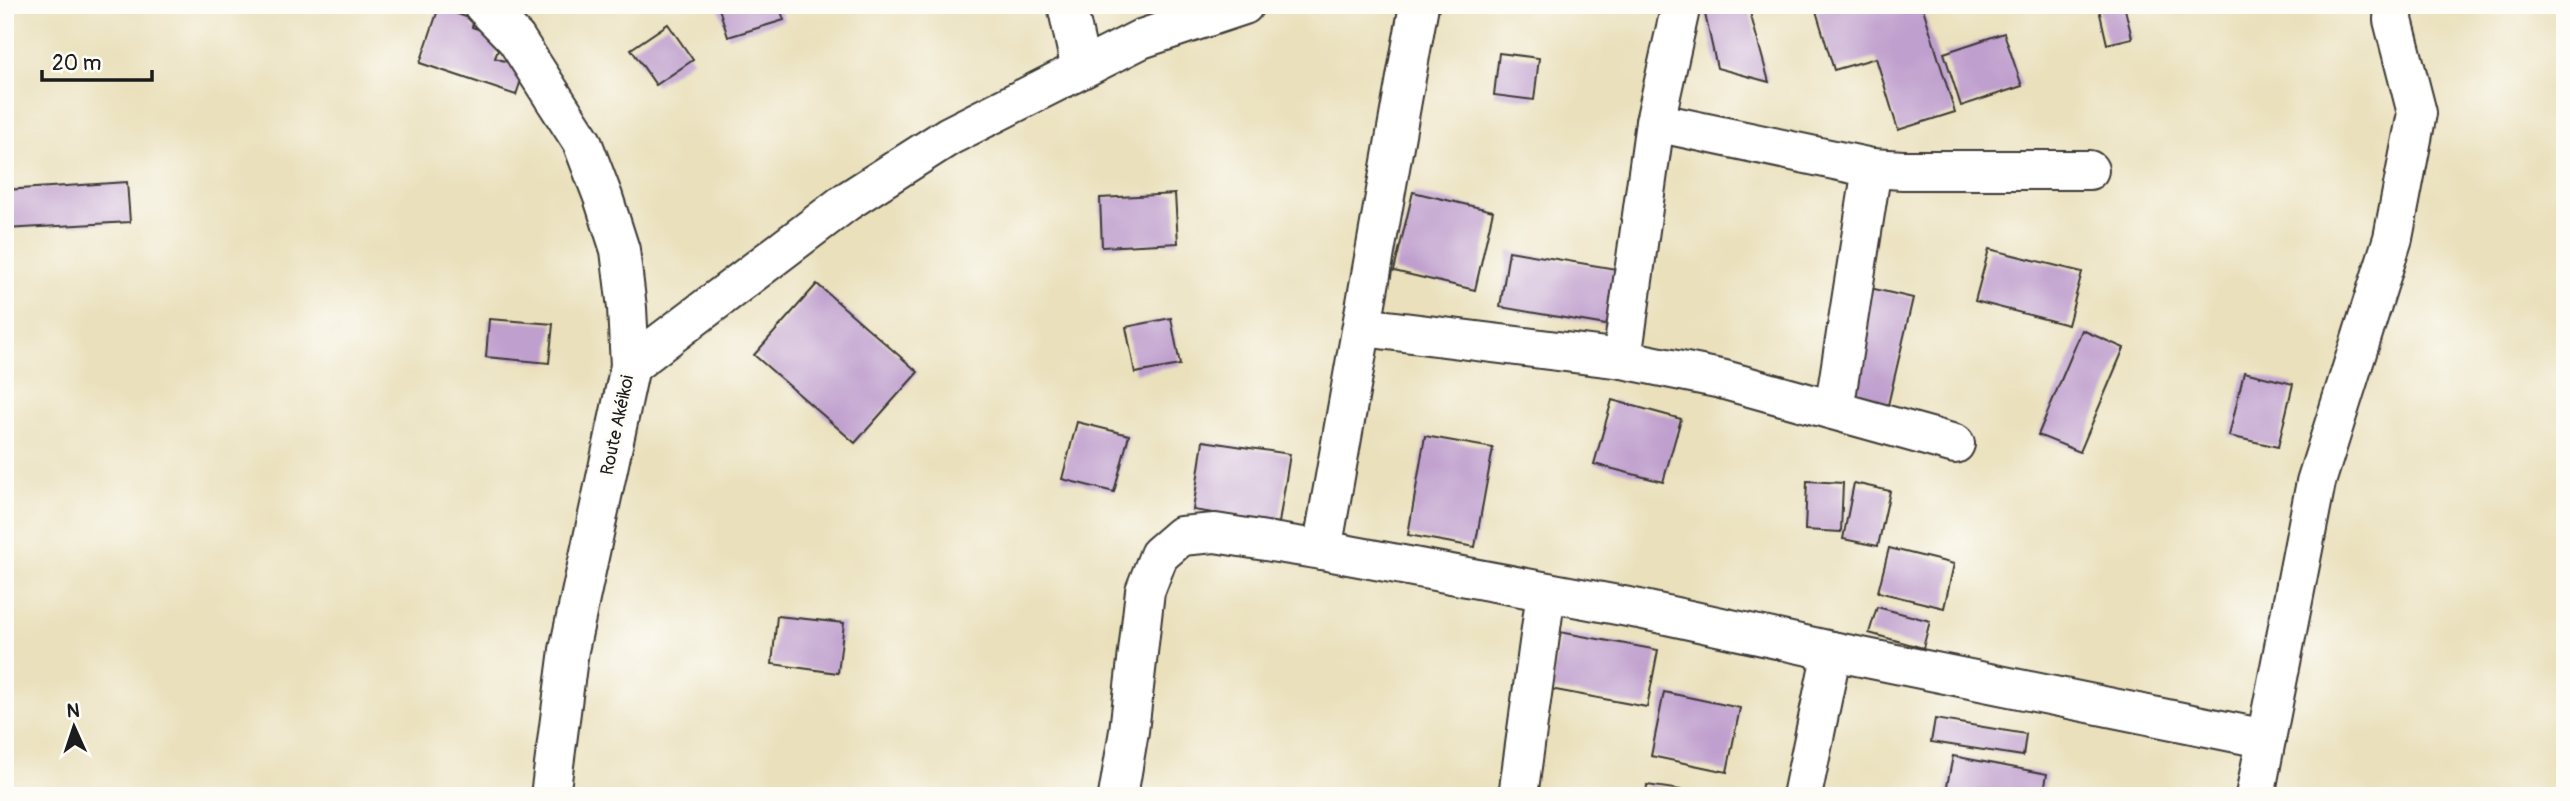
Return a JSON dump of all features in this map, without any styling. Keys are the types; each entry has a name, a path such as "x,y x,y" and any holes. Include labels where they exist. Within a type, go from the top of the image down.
{"street":[{"name":"Route Akéikoi","path":"483,5 516,39 582,142 620,250 627,308 630,366 569,650 550,796"},
{"path":"1067,5 1082,69"},
{"path":"630,366 858,195 949,136 1141,38 1244,5"},
{"path":"1322,550 1419,5"},
{"path":"1622,359 1655,122 1681,5"},
{"path":"2255,796 2316,482 2393,238 2417,113 2393,20 2394,5"},
{"path":"1655,122 1872,168 2089,170"},
{"path":"1834,410 1872,168"},
{"path":"1363,327 1622,359 1721,379 1955,444"},
{"path":"1118,796 1129,731 1145,591 1158,555 1181,536 1215,533 1640,608 1832,651 2266,739"},
{"path":"1518,796 1546,592"},
{"path":"1802,796 1832,651"}],"building":[{"path":"718,5 779,5 784,20 728,37"},
{"path":"1703,5 1748,5 1769,82 1717,68"},
{"path":"1834,5 1922,5 1955,112 1898,130 1876,58 1834,70 1816,11"},
{"path":"2098,5 2124,5 2132,38 2107,44"},
{"path":"439,7 474,20 472,27 503,37 495,58 525,68 516,95 420,63"},
{"path":"668,24 693,60 656,85 631,49"},
{"path":"2004,33 2022,86 1961,106 1944,53"},
{"path":"1499,53 1539,58 1534,100 1494,95"},
{"path":"127,182 130,222 5,229 5,190"},
{"path":"1413,192 1493,211 1475,290 1394,271"},
{"path":"1175,194 1178,243 1102,247 1100,198"},
{"path":"1989,249 2082,272 2068,325 1975,301"},
{"path":"1509,251 1628,271 1618,327 1500,307"},
{"path":"817,284 918,372 855,443 754,355"},
{"path":"1870,288 1913,298 1888,405 1845,395"},
{"path":"1171,318 1180,365 1135,373 1126,327"},
{"path":"489,319 553,324 549,363 486,357"},
{"path":"2082,330 2124,348 2080,452 2038,435"},
{"path":"2244,372 2293,384 2278,447 2229,436"},
{"path":"1612,400 1681,419 1663,482 1594,464"},
{"path":"1077,422 1129,435 1114,492 1062,479"},
{"path":"1425,436 1493,448 1475,547 1408,535"},
{"path":"1203,441 1290,454 1279,523 1193,510"},
{"path":"1807,481 1843,483 1841,532 1805,530"},
{"path":"1854,483 1890,491 1878,546 1843,539"},
{"path":"1889,548 1954,564 1944,608 1878,592"},
{"path":"1877,607 1930,621 1923,648 1869,633"},
{"path":"777,616 844,623 838,673 772,664"},
{"path":"1560,632 1658,650 1647,707 1550,689"},
{"path":"1664,692 1740,708 1727,772 1651,756"},
{"path":"1935,719 2026,734 2023,756 1931,742"},
{"path":"1953,756 2047,774 2043,796 1945,796"},
{"path":"1647,785 1708,794 1708,796 1646,796"}]}
